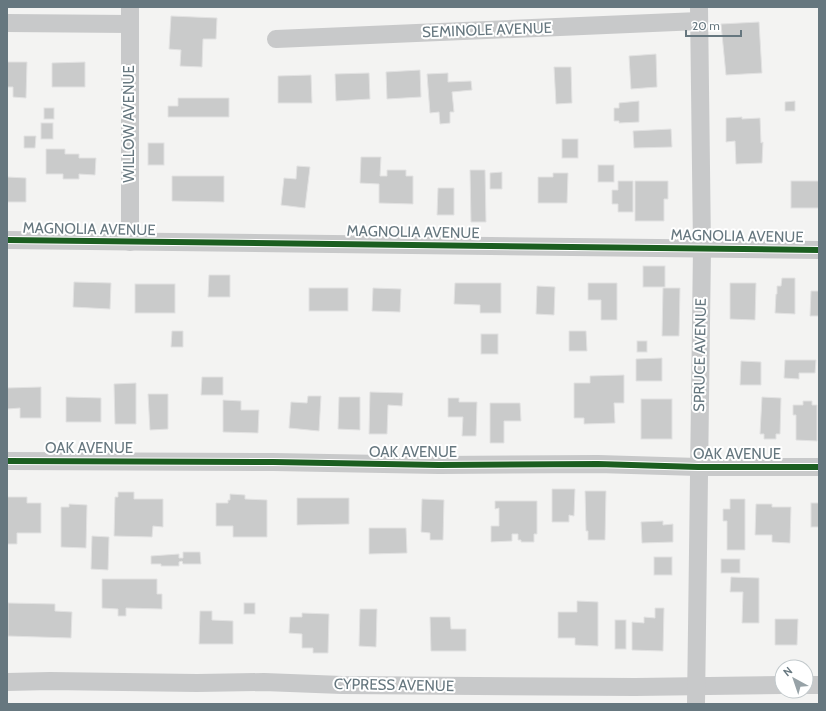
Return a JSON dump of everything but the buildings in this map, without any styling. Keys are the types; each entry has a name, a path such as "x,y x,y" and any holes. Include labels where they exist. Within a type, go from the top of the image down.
{"street":[{"name":"SEMINOLE AVENUE","path":"276,39 699,14"},
{"name":"SPRUCE AVENUE","path":"696,704 702,248 699,14"},
{"path":"7,22 130,16"},
{"name":"WILLOW AVENUE","path":"130,16 130,242"},
{"name":"MAGNOLIA AVENUE","path":"7,240 819,250"},
{"name":"OAK AVENUE","path":"7,461 273,462 439,465 598,464 698,468 819,467"},
{"name":"CYPRESS AVENUE","path":"7,682 264,682 508,687 774,685"}],"cycle path":[{"path":"7,240 819,250"},
{"path":"7,461 273,462 439,465 598,464 698,467 819,467"}]}
